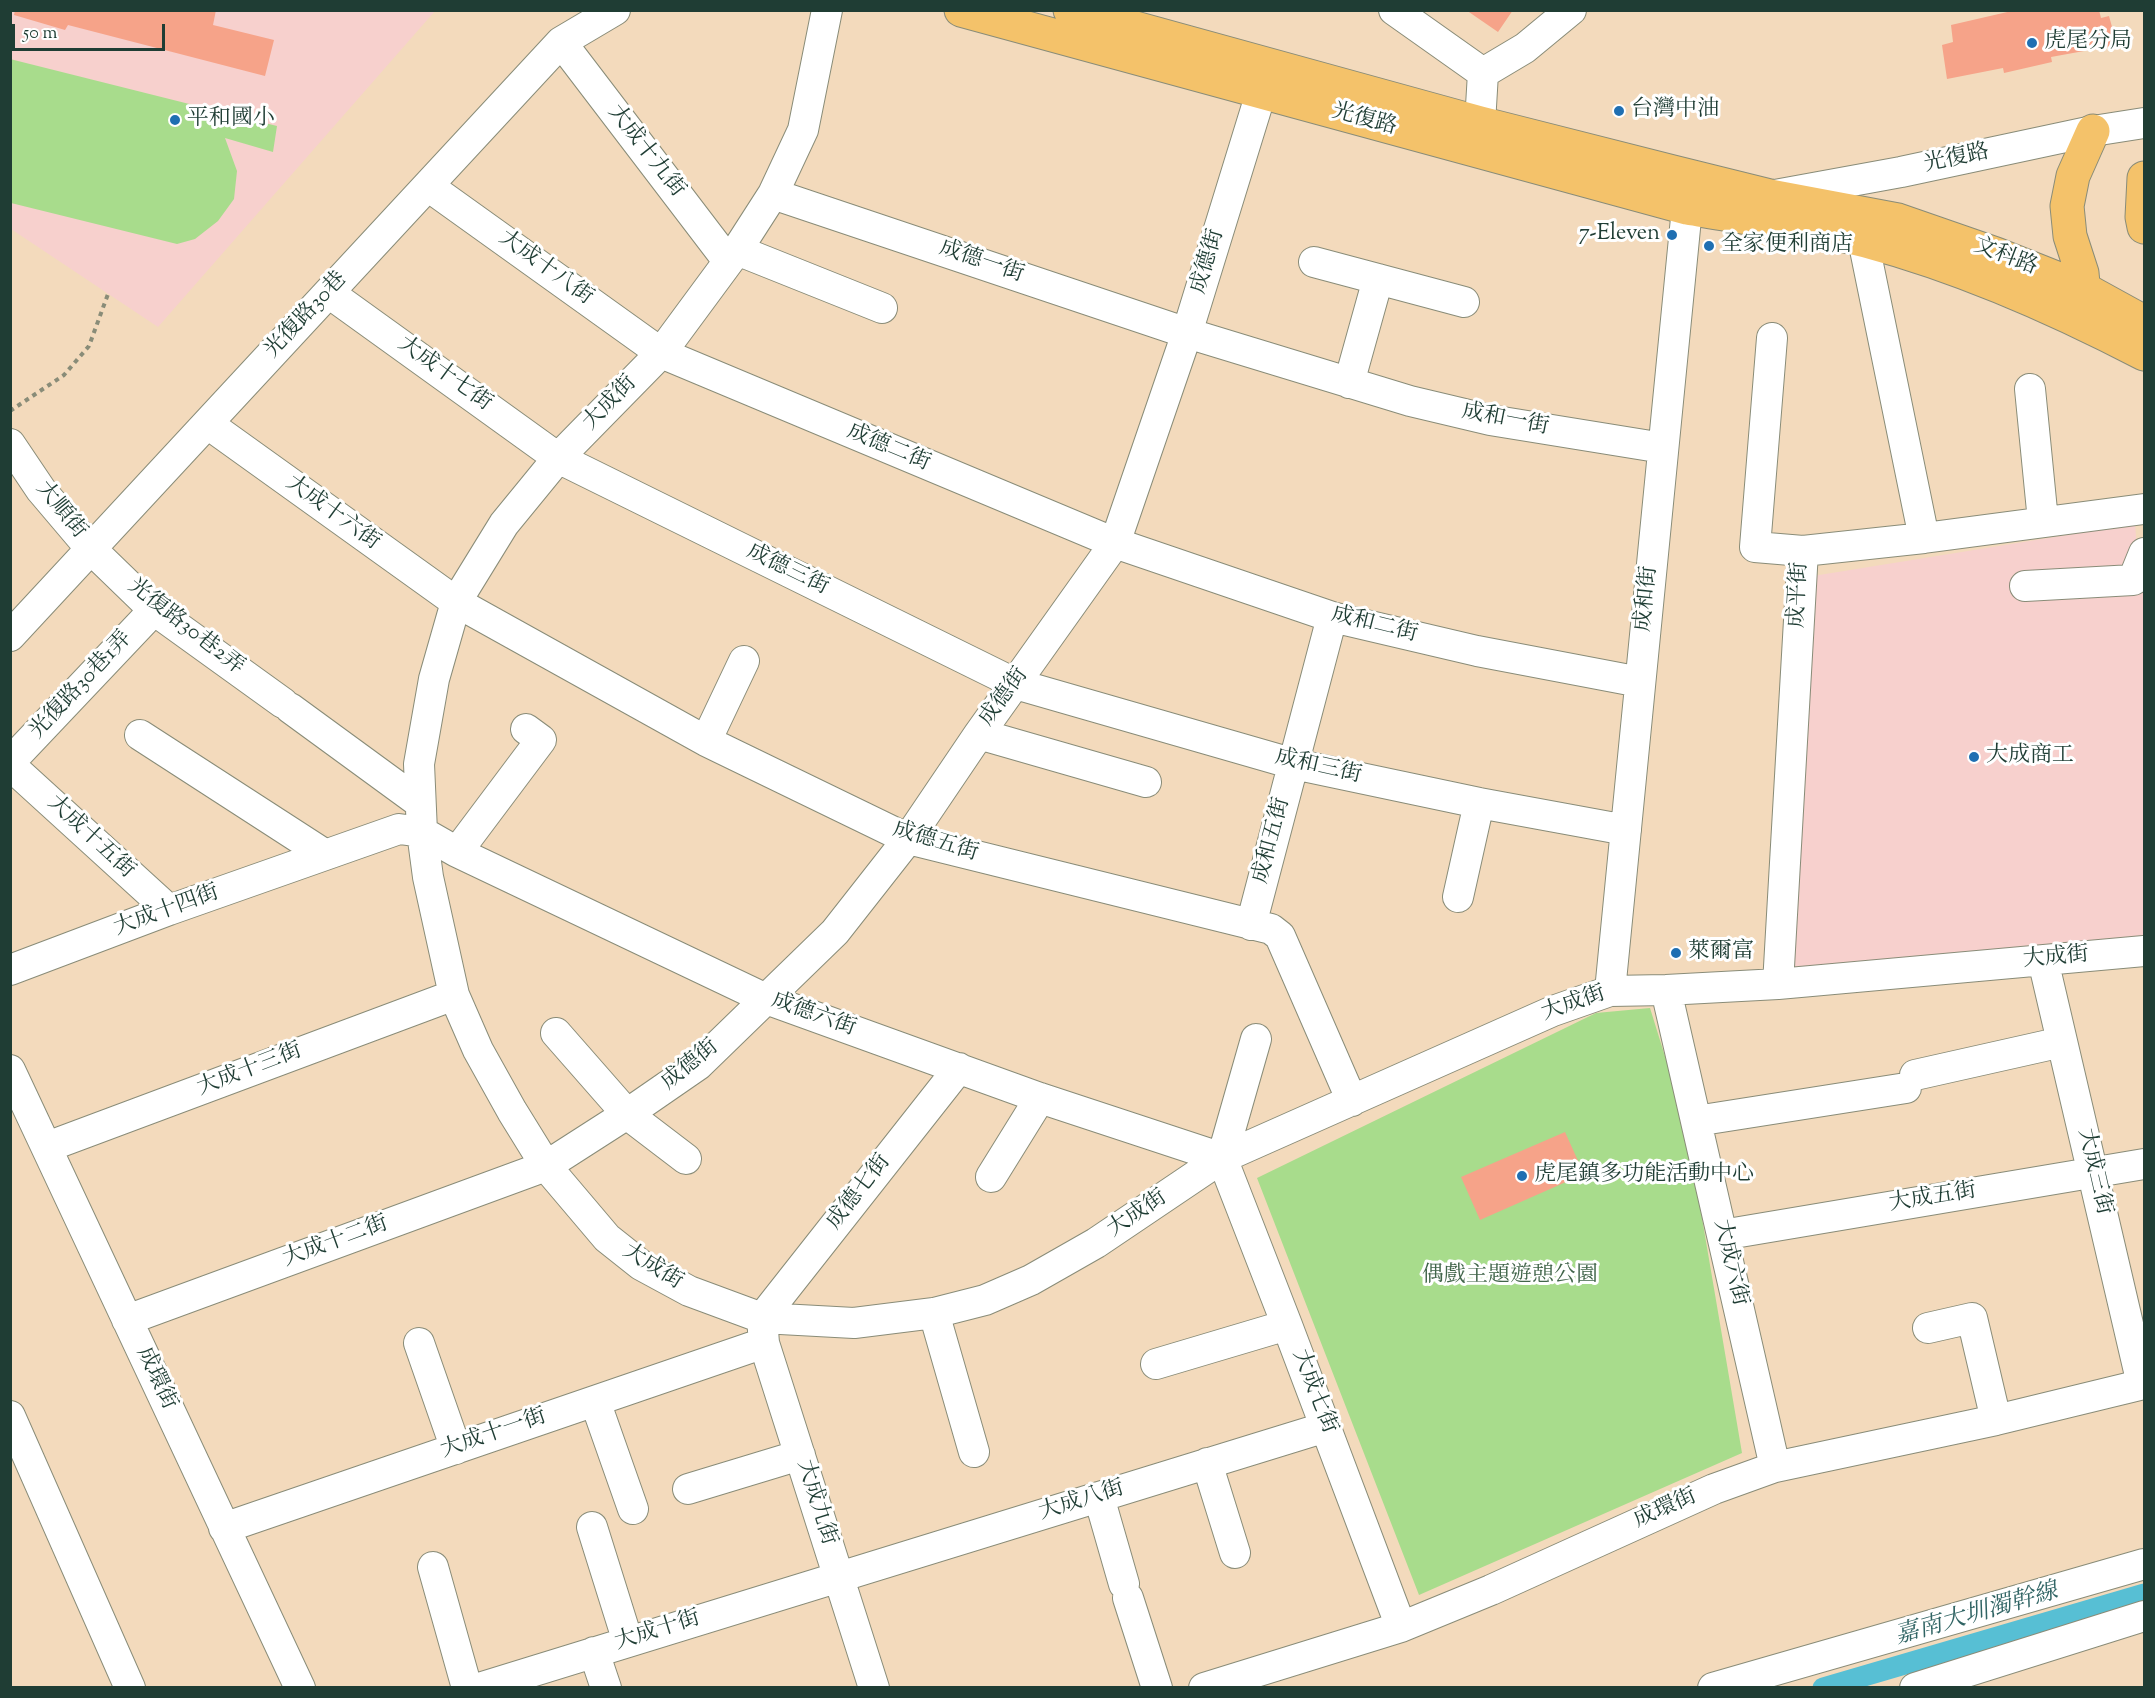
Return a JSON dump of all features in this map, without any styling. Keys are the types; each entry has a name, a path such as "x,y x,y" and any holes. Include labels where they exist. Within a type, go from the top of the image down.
{"main road":[{"name":"光復路","path":"961,10 1687,208"},
{"name":"光復路","path":"1070,10 1480,123 1770,196"},
{"path":"2088,325 2082,273 2070,236 2067,206 2073,176 2093,131"},
{"path":"2145,178 2142,217 2145,227"},
{"name":"文科路","path":"1770,196 1861,226 2088,325 2145,354"},
{"name":"文科路","path":"1687,208 1803,228 1861,226 1898,220 1996,254 2084,289 2145,322"}],"street":[{"name":"光復路30巷","path":"10,636 561,42 615,10"},
{"name":"大成街","path":"827,10 803,130 773,194 733,256 661,353 558,458 504,524 456,602 434,679 419,764 421,818 428,877 454,995 484,1060 546,1166 608,1238 641,1265 763,1330 854,1323 934,1313 985,1300 1031,1280 1096,1243 1222,1158 1553,1011 1610,991 1778,984 2145,951"},
{"path":"1394,10 1483,73"},
{"path":"1483,73 1525,48 1571,10"},
{"name":"大成十九街","path":"561,42 733,256"},
{"path":"1480,123 1483,73"},
{"name":"成德街","path":"546,1166 698,1065 835,932 908,839 979,734 1116,543 1187,333 1261,93"},
{"name":"光復路","path":"1687,208 1851,181 2093,131 2145,123"},
{"path":"1851,181 1924,538"},
{"name":"大成十八街","path":"429,186 661,353"},
{"name":"成德一街","path":"773,194 1187,333"},
{"name":"成和街","path":"1610,991 1687,208"},
{"path":"733,256 882,308"},
{"path":"1314,261 1464,302"},
{"path":"1349,383 1378,279"},
{"name":"大成十七街","path":"329,293 558,458"},
{"name":"成和一街","path":"1187,333 1410,401 1490,420 1663,448"},
{"path":"1772,338 1755,547 1803,550"},
{"name":"成德二街","path":"661,353 1116,543"},
{"path":"2030,389 2043,521"},
{"name":"大成十六街","path":"208,424 456,602"},
{"name":"大順街","path":"10,444 41,490 91,549"},
{"name":"成德三街","path":"558,458 1016,684"},
{"name":"成平街","path":"1778,984 1803,550 1924,538 2145,509"},
{"name":"成和二街","path":"1116,543 1332,617 1478,651 1640,682"},
{"name":"光復路30巷2弄","path":"91,549 154,610 286,706 421,818"},
{"path":"2025,586 2133,579 2145,553"},
{"name":"成德五街","path":"456,602 706,741 908,839 1271,929 1280,936 1352,1101"},
{"name":"光復路30巷1弄","path":"10,764 154,610"},
{"name":"成和五街","path":"1251,925 1332,617"},
{"path":"706,741 744,661"},
{"name":"成和三街","path":"1016,684 1294,764 1479,803 1626,830"},
{"path":"457,852 541,740 526,729"},
{"path":"979,734 1146,782"},
{"path":"140,735 324,854"},
{"name":"大成十五街","path":"10,764 170,910"},
{"path":"1458,897 1479,803"},
{"name":"成德六街","path":"421,818 457,852 766,999 1040,1098 1222,1158"},
{"name":"大成十四街","path":"10,970 324,854 399,829 421,818"},
{"name":"大成三街","path":"2043,960 2143,1384"},
{"name":"大成六街","path":"1666,990 1775,1467"},
{"name":"大成十三街","path":"46,1147 454,995"},
{"path":"556,1033 627,1114 686,1159"},
{"path":"1222,1158 1256,1039"},
{"path":"1696,1121 1911,1082 2062,1042"},
{"name":"成德七街","path":"763,1330 959,1068"},
{"name":"成環街","path":"10,1070 300,1688"},
{"path":"991,1177 1040,1098"},
{"name":"大成七街","path":"1222,1158 1401,1626"},
{"name":"大成五街","path":"1722,1234 2145,1164"},
{"name":"大成十二街","path":"127,1320 546,1166"},
{"path":"934,1313 974,1452"},
{"path":"1928,1328 1972,1318 1996,1420"},
{"path":"1156,1364 1287,1324"},
{"name":"大成十一街","path":"224,1528 595,1401 763,1330"},
{"name":"大成九街","path":"763,1330 837,1577 874,1688"},
{"path":"420,1343 456,1449"},
{"name":"成環街","path":"1204,1688 1401,1626 1491,1590 1714,1489 1775,1467 1996,1420 2143,1384"},
{"path":"595,1401 633,1509"},
{"path":"10,1416 130,1688"},
{"name":"大成八街","path":"837,1577 1326,1427"},
{"path":"688,1489 800,1455"},
{"path":"1207,1463 1235,1553"},
{"path":"1099,1497 1157,1688"},
{"path":"592,1527 628,1642"},
{"path":"1713,1688 2145,1564"},
{"path":"433,1567 466,1688"},
{"name":"大成十街","path":"479,1688 837,1577"},
{"path":"1915,1688 2145,1616"},
{"path":"594,1652 606,1688"}],"path":[{"path":"10,411 64,375 89,346 108,294"}],"shaded area":[{"name":"平和國小","path":"10,11 435,11 158,327 11,229"},
{"name":"大成商工","path":"2135,524 2139,573 2144,574 2144,938 1794,967 1813,576"}],"green space":[{"path":"10,59 277,126 273,152 225,138 237,171 234,199 218,221 195,239 177,244 11,203"},
{"name":"偶戲主題遊憩公園","path":"1650,1008 1686,1124 1742,1453 1419,1595 1257,1178 1596,1013"}],"building":[{"path":"15,10 216,10 213,25 274,40 265,76 68,25 65,30 14,15"},
{"path":"1466,10 1513,10 1498,32"},
{"name":"虎尾分局","path":"2016,10 2099,10 2101,18 2109,16 2117,45 2051,57 2052,62 2004,73 2003,68 1947,79 1942,45 1953,42 1951,25"},
{"name":"虎尾鎮多功能活動中心","path":"1565,1132 1584,1174 1480,1220 1461,1177"}],"waterway":[{"name":"嘉南大圳濁幹線","path":"1823,1688 2144,1594"}],"place":[{"name":"虎尾分局","path":"2032,43"},
{"name":"台灣中油","path":"1619,111"},
{"name":"平和國小","path":"175,120"},
{"name":"7-Eleven","path":"1672,235"},
{"name":"全家便利商店","path":"1709,246"},
{"name":"大成商工","path":"1974,757"},
{"name":"萊爾富","path":"1676,953"},
{"name":"虎尾鎮多功能活動中心","path":"1522,1176"}]}
